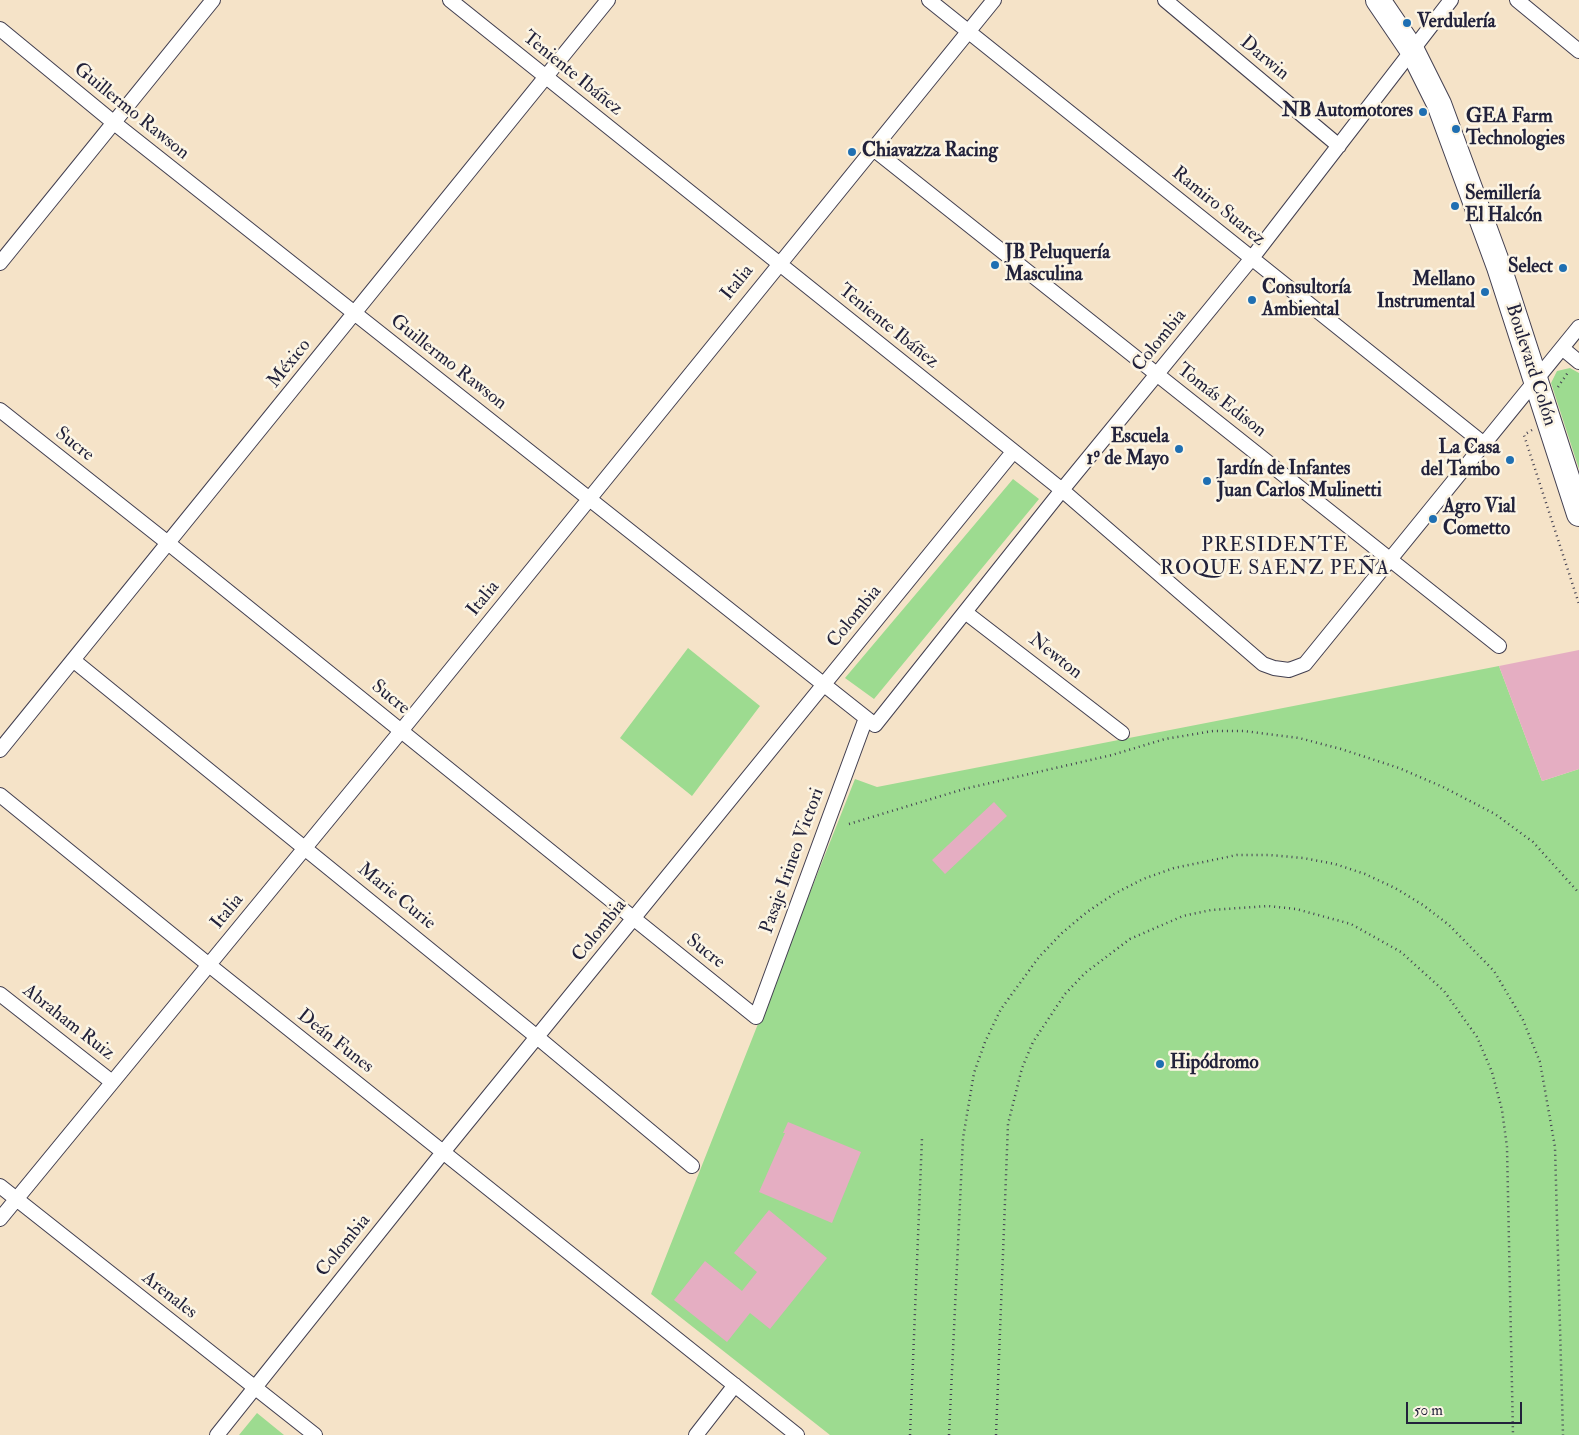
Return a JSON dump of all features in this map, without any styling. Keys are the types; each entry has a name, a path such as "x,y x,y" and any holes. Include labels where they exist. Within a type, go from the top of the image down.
{"highway":[{"name":"Boulevard Colón","path":"1378,0 1412,50 1439,104 1459,155 1544,387 1579,514"}],"street":[{"path":"0,263 214,0"},
{"name":"Teniente Ibáñez","path":"450,0 1062,490 1263,664 1288,670 1305,664 1390,559"},
{"name":"México","path":"0,750 608,0"},
{"name":"Ramiro Suarez","path":"929,0 1484,444"},
{"name":"Italia","path":"0,1218 402,731 779,262 994,0"},
{"name":"Darwin","path":"1165,0 1339,146"},
{"name":"Colombia","path":"871,722 965,612 1252,258 1450,0"},
{"path":"1517,0 1579,51"},
{"name":"Guillermo Rawson","path":"0,29 113,122 871,722"},
{"name":"Tomás Edison","path":"872,148 1499,646"},
{"path":"1390,559 1484,444 1544,387 1562,348 1579,327"},
{"path":"1562,348 1575,365"},
{"name":"Sucre","path":"0,410 756,1016"},
{"name":"Colombia","path":"217,1435 444,1151 634,920 1013,452"},
{"name":"Newton","path":"965,612 1122,733"},
{"name":"Marie Curie","path":"73,660 538,1037 692,1166"},
{"name":"Pasaje Irineo Victori","path":"756,1016 871,722"},
{"name":"Deán Funes","path":"0,795 209,965 797,1435"},
{"name":"Abraham Ruiz","path":"0,994 112,1082"},
{"name":"Arenales","path":"0,1186 314,1435"},
{"path":"696,1435 735,1386"}],"path":[{"path":"1544,387 1575,365"},
{"path":"1530,434 1524,435 1579,604"},
{"path":"849,824 964,788 1112,755 1165,739 1213,731 1244,731 1299,738 1341,749 1399,768 1443,787 1495,814 1533,842 1579,892"},
{"path":"949,1435 963,1138 974,1073 985,1042 1001,1009 1039,957 1062,933 1114,894 1143,879 1181,866 1237,855 1270,855 1302,858 1342,867 1395,888 1423,905 1449,924 1494,971 1523,1020 1540,1062 1554,1147 1562,1435"},
{"path":"996,1435 1008,1124 1019,1077 1034,1042 1048,1017 1078,980 1107,955 1130,939 1183,916 1211,910 1268,906 1296,909 1351,924 1401,952 1444,990 1477,1037 1492,1072 1502,1110 1507,1148 1513,1435"},
{"path":"910,1435 922,1138"}],"green space":[{"path":"1570,368 1579,373 1579,469 1551,383 1557,371"},
{"path":"1013,479 1039,499 874,699 845,678"},
{"path":"688,648 760,706 692,796 620,738"},
{"name":"Hipódromo","path":"1499,666 1542,781 1579,769 1579,1435 830,1435 651,1294 855,779 877,787"},
{"path":"257,1413 284,1435 239,1435"}],"building":[{"path":"1579,650 1579,769 1542,781 1499,666"},
{"path":"994,802 1007,816 945,874 932,860"},
{"path":"788,1122 861,1152 832,1223 759,1192"},
{"path":"769,1210 827,1258 770,1329 750,1313 727,1342 674,1300 705,1261 742,1291 757,1272 734,1253"}],"place":[{"name":"Verdulería","path":"1407,23"},
{"name":"NB Automotores","path":"1423,112"},
{"name":"GEA Farm Technologies","path":"1456,129"},
{"name":"Chiavazza Racing","path":"852,152"},
{"name":"Semillería El Halcón","path":"1455,206"},
{"name":"JB Peluquería Masculina","path":"995,265"},
{"name":"Select","path":"1563,268"},
{"name":"Mellano Instrumental","path":"1485,292"},
{"name":"Consultoría Ambiental","path":"1252,300"},
{"name":"Escuela 1º de Mayo","path":"1179,449"},
{"name":"La Casa del Tambo","path":"1510,460"},
{"name":"Jardín de Infantes Juan Carlos Mulinetti","path":"1207,481"},
{"name":"Agro Vial Cometto","path":"1433,519"},
{"name":"Hipódromo","path":"1160,1064"}],"district":[{"name":"PRESIDENTE ROQUE SAENZ PEÑA","path":"1275,558"}]}
